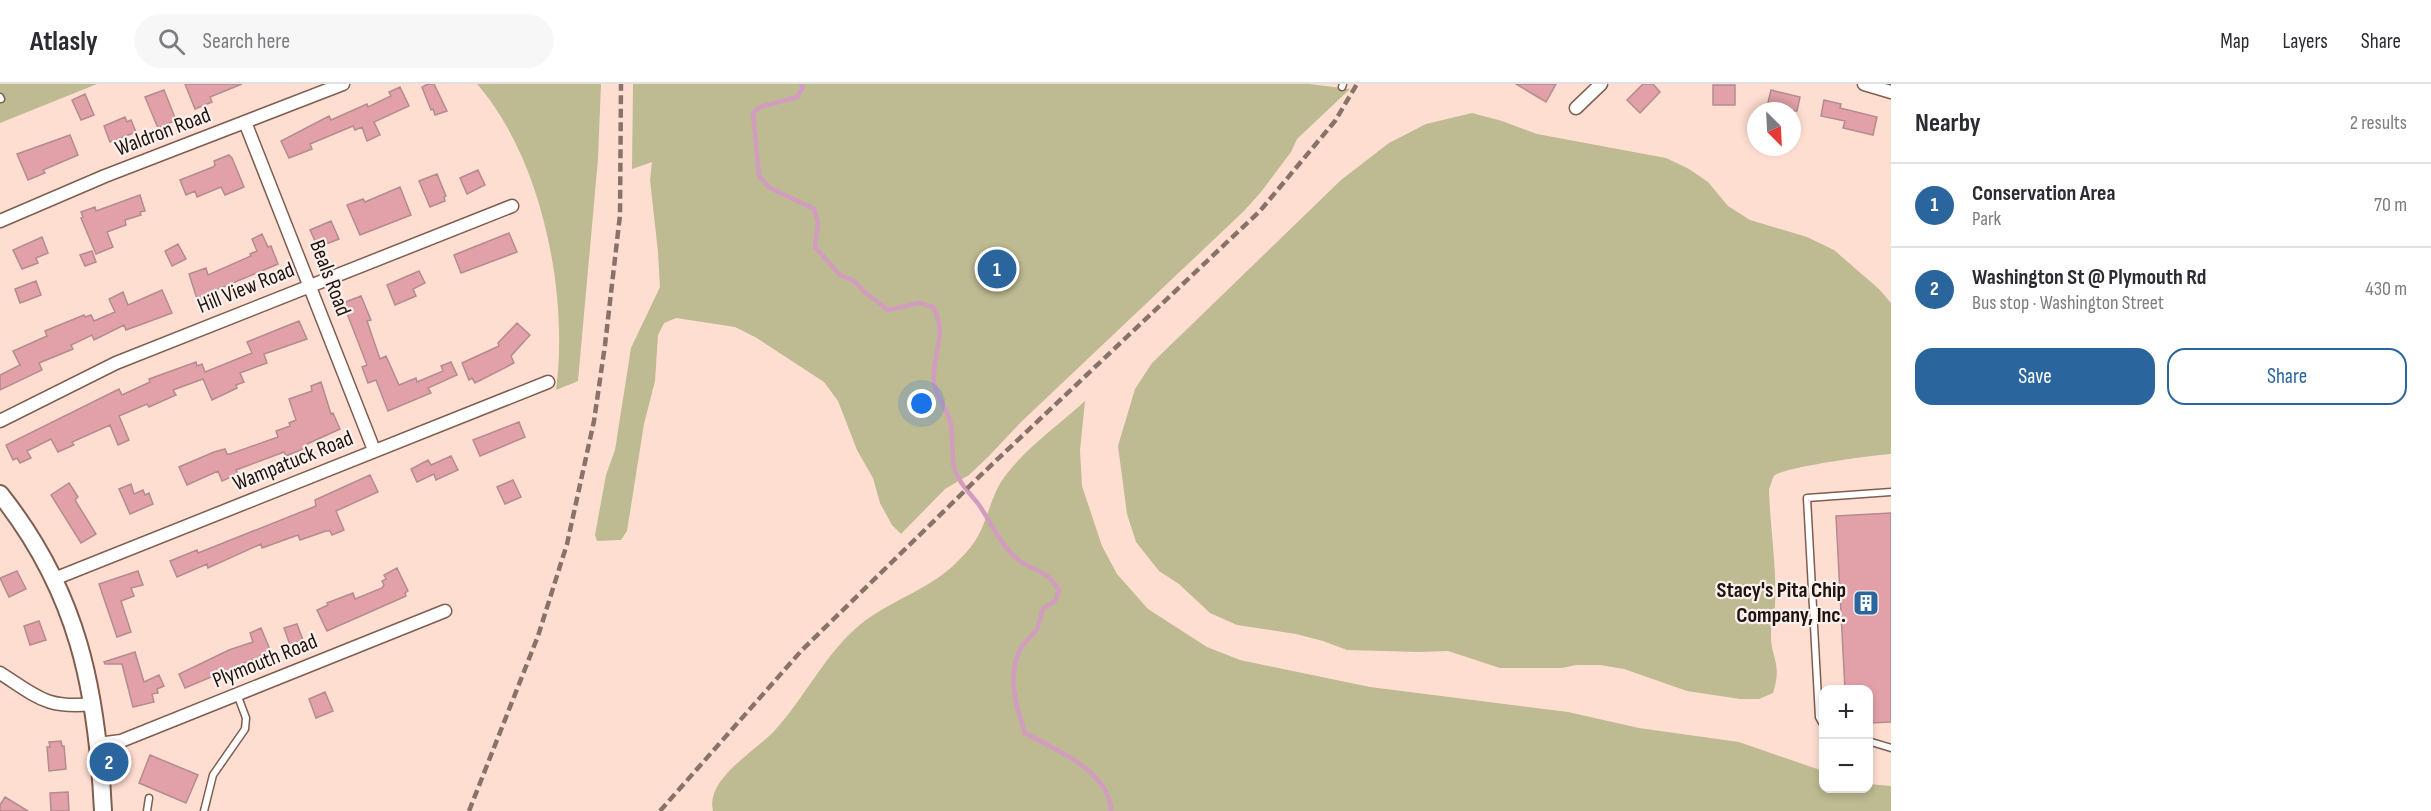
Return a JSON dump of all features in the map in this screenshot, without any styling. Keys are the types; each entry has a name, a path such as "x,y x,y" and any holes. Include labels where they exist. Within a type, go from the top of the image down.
{"main road":[{"path":"0,494 28,533 54,579 75,630 94,704 103,811"}],"street":[{"name":"Waldron Road","path":"0,221 105,176 343,84"},
{"path":"1576,108 1601,84"},
{"path":"1864,84 1891,92"},
{"name":"Beals Road","path":"245,122 374,450"},
{"name":"Hill View Road","path":"0,421 116,363 512,206"},
{"name":"Wampatuck Road","path":"54,579 548,382"},
{"name":"Plymouth Road","path":"98,744 122,741 445,611"},
{"path":"0,673 49,703 64,706 94,704"}],"lane":[{"path":"1819,717 1807,498 1891,492"},
{"path":"204,811 213,775 245,729 246,718 237,694"},
{"path":"1873,742 1891,748"},
{"path":"147,811 149,798"}],"shaded area":[{"path":"0,84 97,84 0,123"},
{"path":"477,84 601,84 598,159 578,381 556,390 559,352 558,312 554,271 546,229 534,188 519,150 500,114"},
{"path":"633,84 1309,84 1350,89 1297,139 1291,152 1244,211 1020,423 969,475 945,489 901,534 892,525 880,503 873,478 857,450 838,401 824,382 755,337 735,327 676,318 664,323 658,335 655,381 644,424 627,531 621,540 597,541 595,535 606,475 615,450 631,348 660,287 650,180 652,162 632,169"},
{"path":"1472,113 1537,134 1666,158 1689,169 1708,182 1728,206 1750,220 1807,237 1834,250 1879,289 1891,303 1891,454 1794,469 1774,476 1769,489 1775,591 1771,641 1777,674 1773,693 1759,699 1740,699 1687,691 1624,669 1600,665 1576,665 1562,668 1500,668 1448,651 1347,650 1296,634 1237,625 1210,613 1179,584 1159,571 1136,542 1127,514 1118,446 1135,389 1152,363 1341,180 1389,143 1426,124"},
{"path":"1085,401 1080,450 1082,486 1102,546 1117,574 1148,609 1207,647 1240,660 1370,687 1568,712 1639,728 1739,742 1819,770 1819,793 1873,793 1873,784 1891,786 1891,811 713,811 713,799 724,776 776,729 844,640 867,619 933,581 957,562 971,547 983,526 1003,479 1031,448"}],"building":[{"path":"185,84 242,84 210,97 212,102 195,109"},
{"path":"434,84 447,111 435,115 433,109 431,110 422,87"},
{"path":"1516,84 1556,84 1546,102"},
{"path":"1643,84 1653,84 1660,92 1640,113 1627,100"},
{"path":"1713,85 1735,85 1735,105 1713,105"},
{"path":"400,87 409,106 374,122 380,135 367,141 362,127 355,130 353,126 310,144 312,149 289,158 281,141 329,116 331,120 367,104 368,107 391,96 389,92"},
{"path":"164,90 176,120 158,128 145,97"},
{"path":"1771,90 1800,97 1799,102 1768,102"},
{"path":"85,94 94,115 81,120 72,100"},
{"path":"1824,100 1841,104 1840,108 1877,117 1873,135 1843,128 1845,121 1821,116"},
{"path":"125,117 127,122 131,120 136,132 110,142 104,126"},
{"path":"70,135 78,155 43,170 45,173 28,180 17,154"},
{"path":"229,155 244,187 225,195 221,187 197,197 195,191 186,195 180,180 213,167 214,161"},
{"path":"478,170 485,185 467,194 460,178"},
{"path":"437,174 446,196 445,201 430,207 419,181"},
{"path":"400,187 411,215 360,235 347,205 363,199 365,202"},
{"path":"140,195 145,211 140,212 141,215 125,220 126,225 107,232 113,247 96,254 81,218 83,217 81,212 95,207 96,211"},
{"path":"331,221 339,239 321,246 318,240 315,241 310,230"},
{"path":"509,233 517,252 461,273 454,255"},
{"path":"262,234 268,247 271,246 278,264 214,291 216,296 198,302 189,274 206,268 208,275 251,256 250,254 257,251 252,239"},
{"path":"42,237 48,253 36,258 38,263 22,269 13,250"},
{"path":"178,244 186,259 172,266 165,251"},
{"path":"92,251 96,262 85,266 80,255"},
{"path":"419,271 425,283 413,289 416,296 395,305 387,285"},
{"path":"36,281 41,295 20,303 15,289"},
{"path":"162,290 172,313 126,330 124,325 94,340 92,335 71,345 73,349 39,363 42,370 0,390 0,375 20,365 13,351 47,336 45,331 84,315 85,317 91,315 94,321 115,312 109,299 123,292 128,305"},
{"path":"361,296 371,320 367,321 380,359 386,356 399,385 416,378 417,382 443,371 441,366 451,362 457,375 428,388 431,393 388,411 376,380 368,383 362,367 367,365 343,303"},
{"path":"299,321 307,339 264,354 267,363 240,373 244,382 236,385 237,388 212,400 203,379 173,390 176,395 149,407 147,404 119,416 129,440 118,445 110,425 72,442 74,445 58,452 51,439 27,451 31,458 20,463 17,458 13,460 6,445 119,389 122,395 150,382 149,379 196,362 197,366 202,364 205,372 252,353 247,342"},
{"path":"517,323 530,335 511,356 514,363 475,383 472,378 469,380 462,363 499,346 498,343"},
{"path":"321,382 331,414 333,413 340,429 286,456 284,452 236,470 238,474 222,481 218,471 187,485 179,467 214,452 225,449 227,454 230,454 278,437 276,431 290,426 289,423 296,420 289,399 312,391 311,386"},
{"path":"519,422 525,437 480,456 473,440"},
{"path":"451,456 458,470 436,480 434,474 417,482 411,469 428,460 431,465"},
{"path":"370,475 378,492 336,511 344,530 332,535 330,531 326,531 300,540 298,535 262,548 261,544 208,568 207,564 177,577 170,561 197,550 198,553 316,506 315,500"},
{"path":"513,480 521,497 505,504 497,487"},
{"path":"69,483 78,497 75,500 96,534 81,543 51,495"},
{"path":"131,484 134,494 143,490 145,495 149,493 153,504 130,514 119,489"},
{"name":"Stacy's Pita Chip Company, Inc.","path":"1891,513 1891,722 1873,723 1873,685 1845,685 1836,516"},
{"path":"397,568 408,591 405,593 406,596 327,631 317,610 328,605 327,603 353,593 355,599 382,588 384,585 382,581 386,579 384,575"},
{"path":"17,571 26,589 9,597 0,578"},
{"path":"138,571 143,585 131,588 134,596 121,601 131,632 117,637 99,584"},
{"path":"39,621 46,640 30,645 24,626"},
{"path":"297,624 303,640 290,645 284,628"},
{"path":"261,628 271,652 185,688 179,674 229,650 253,642 250,633"},
{"path":"135,652 144,682 159,675 164,686 157,689 158,693 152,694 154,702 133,707 122,664 105,664 104,662"},
{"path":"325,692 333,711 316,718 309,699"},
{"path":"61,741 64,746 66,769 49,771 47,747 50,747 49,742"},
{"path":"150,755 198,775 186,803 139,783"},
{"path":"68,792 69,811 51,811 50,793"},
{"path":"5,797 28,811 0,811 0,805"}],"waterway":[{"path":"801,84 803,87 797,97 760,107 753,113 759,176 770,188 814,209 818,223 815,247 840,275 854,281 888,310 919,303 933,307 938,317 940,336 934,383 950,421 953,462 956,472 1007,549 1020,561 1047,576 1059,591 1055,601 1044,608 1037,628 1022,646 1016,658 1014,690 1025,733 1066,755 1092,773 1102,784 1111,811"}],"railway":[{"path":"469,811 538,636 567,544 594,421 620,215 621,84"},
{"path":"660,811 802,650 984,472 1260,211 1335,121 1357,84"}],"place":[{"name":"Conservation Area","path":"997,269"},
{"name":"Stacy's Pita Chip Company, Inc.","path":"1866,603"},
{"name":"Washington St @ Plymouth Rd","path":"109,762"}]}
